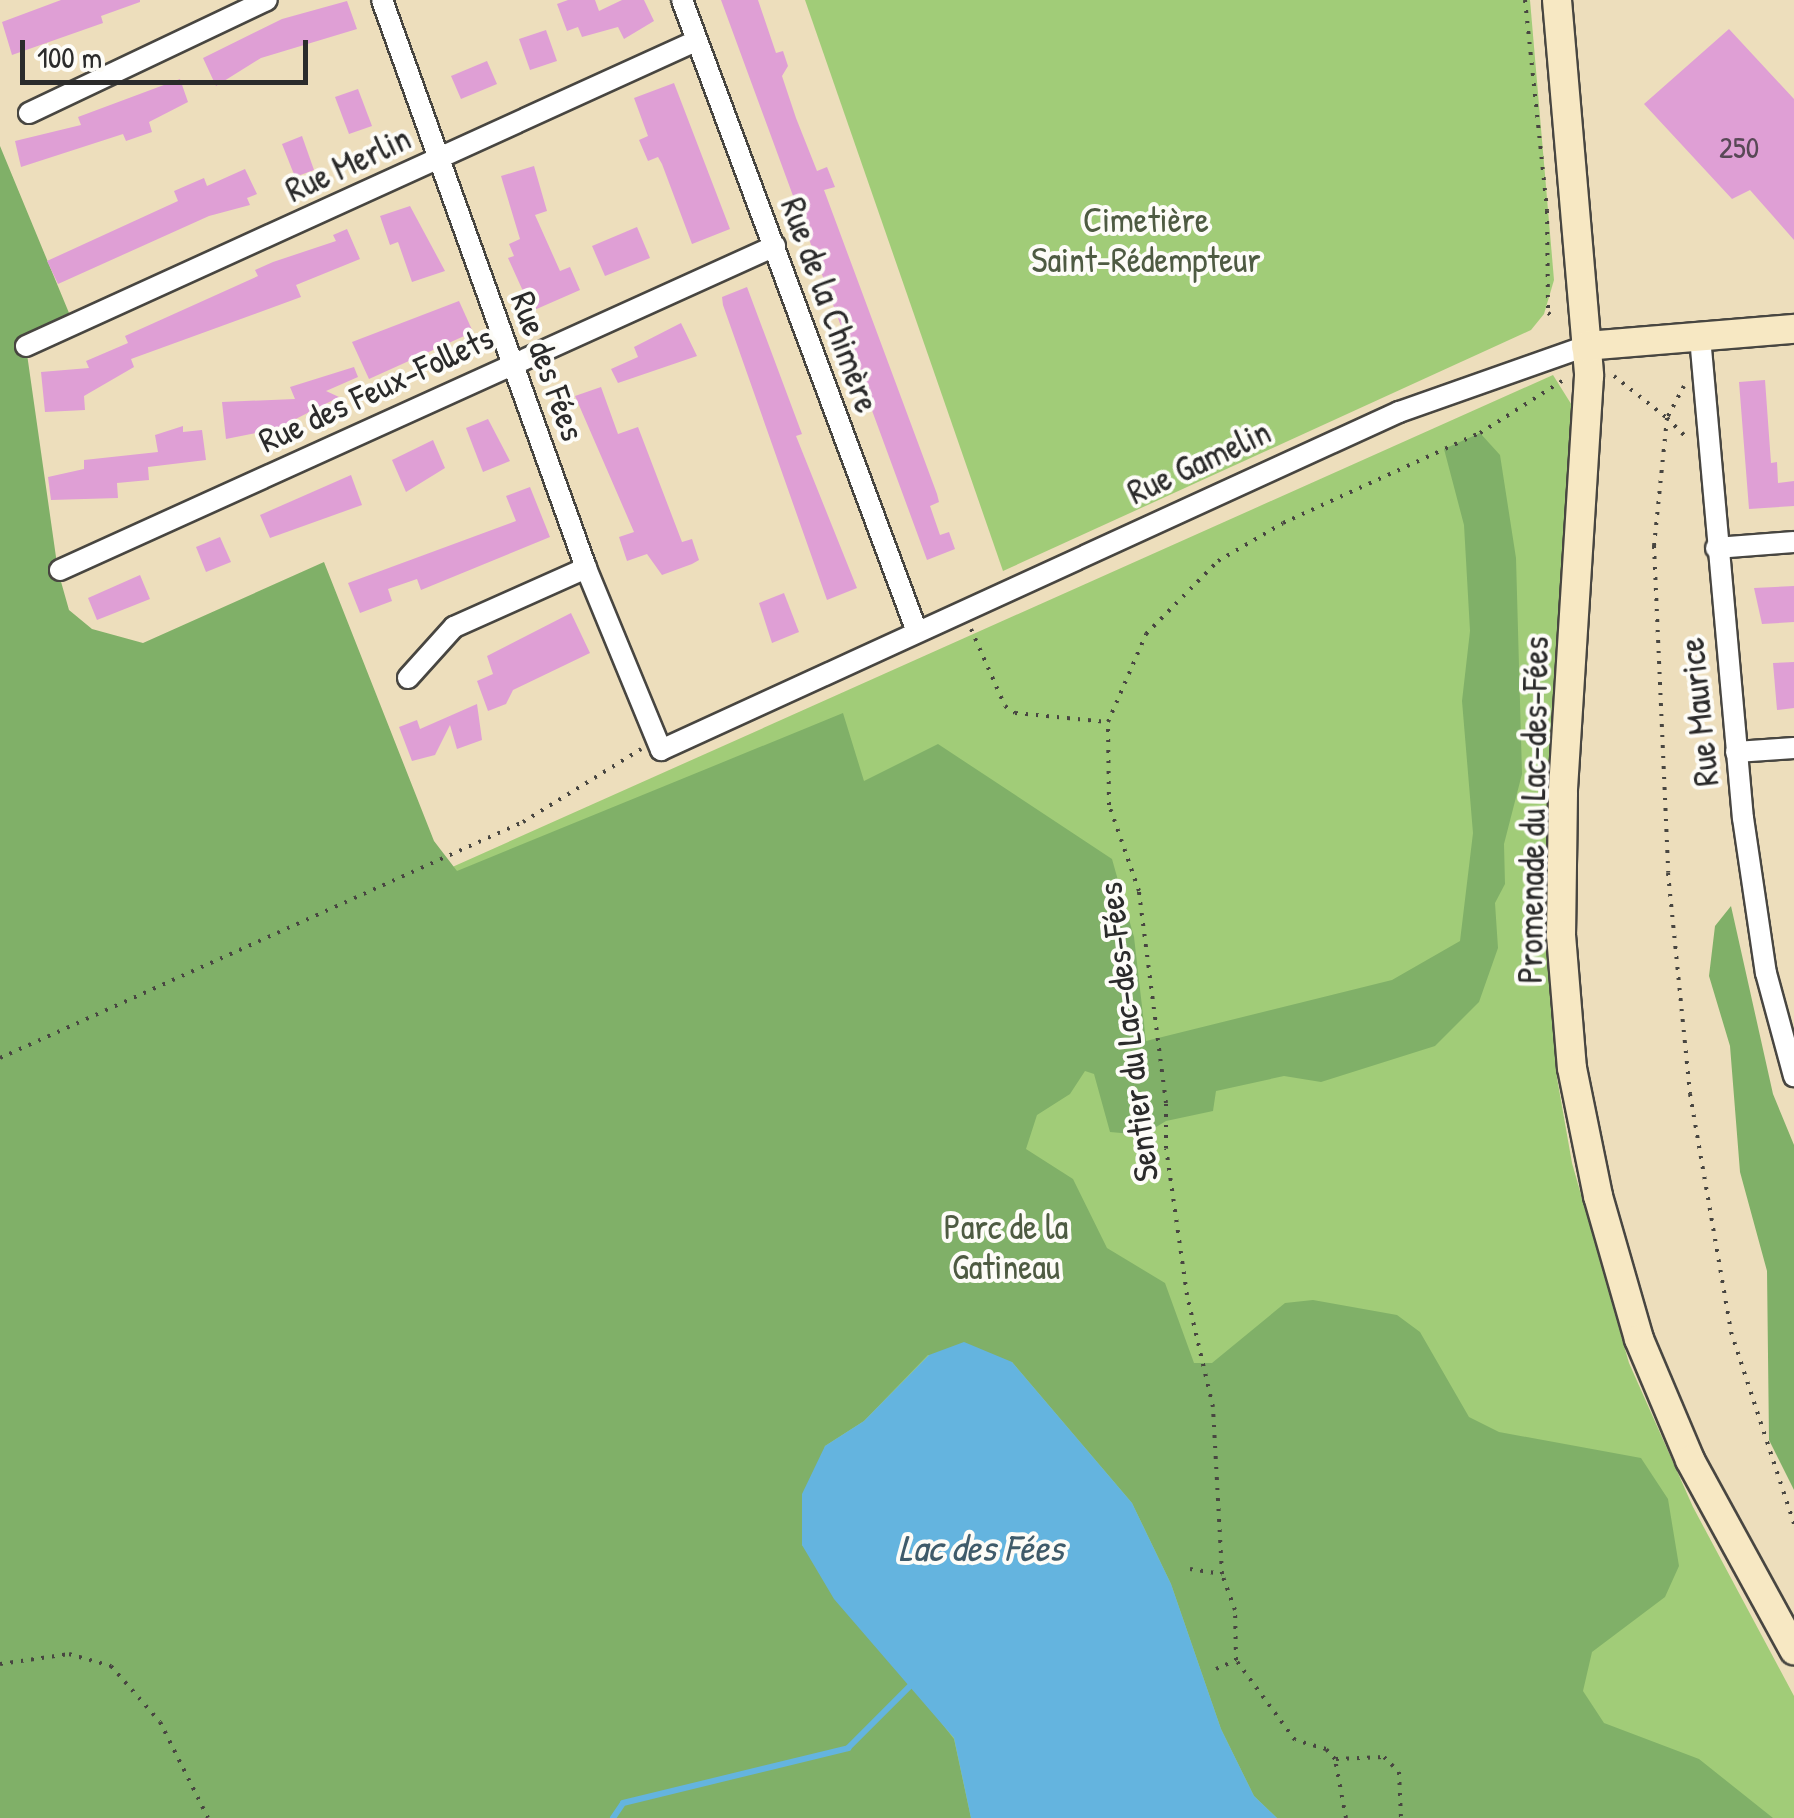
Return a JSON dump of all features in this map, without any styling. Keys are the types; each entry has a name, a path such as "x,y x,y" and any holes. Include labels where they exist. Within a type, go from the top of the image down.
{"street":[{"path":"29,114 267,0"},
{"name":"Rue des Fées","path":"382,0 586,568 661,750"},
{"name":"Rue de la Chimère","path":"682,0 917,632"},
{"name":"Promenade du Lac-des-Fées","path":"1557,0 1586,346 1563,793 1561,935 1572,1068 1598,1196 1639,1340 1690,1460 1794,1650"},
{"name":"Rue Merlin","path":"26,346 696,41"},
{"name":"Rue des Feux-Follets","path":"60,570 775,246"},
{"name":"Rue Gamelin","path":"661,750 1399,412 1586,346 1794,329"},
{"name":"Rue Maurice","path":"1700,337 1716,548 1757,924 1794,1076"},
{"path":"1716,548 1794,542"},
{"path":"408,678 454,627 586,568"},
{"path":"1736,752 1794,748"}],"path":[{"path":"1525,0 1547,211 1548,313 1554,317"},
{"path":"1702,371 1687,382 1667,418 1654,546 1668,873 1690,1094 1731,1332 1794,1524"},
{"path":"1614,376 1708,449"},
{"name":"Sentier du Lac-des-Fées","path":"1236,1660 1234,1610 1222,1574 1213,1407 1187,1294 1166,1148 1166,1103 1139,891 1109,805 1108,722 1146,634 1218,561 1282,523 1480,434 1566,379"},
{"path":"963,611 1005,706 1015,714 1108,722"},
{"path":"0,1058 523,822 637,749 661,750"},
{"path":"1190,1569 1222,1574"},
{"path":"0,1664 69,1654 111,1666 160,1722 208,1818"},
{"path":"1216,1669 1236,1660 1295,1740 1326,1749 1335,1759 1346,1818"},
{"path":"1335,1759 1384,1757 1399,1772 1401,1818"}],"green space":[{"name":"Cimetière Saint-Rédempteur","path":"805,0 1530,0 1554,280 1544,314 1531,330 1003,571"},
{"name":"Parc de la Gatineau","path":"0,146 74,325 26,347 58,571 69,610 92,629 143,643 324,562 434,841 457,871 843,713 864,781 938,744 1112,859 1134,937 1146,1041 1392,980 1460,941 1473,833 1462,701 1470,631 1464,525 1444,449 1480,433 1500,455 1516,558 1522,774 1504,844 1505,884 1495,903 1498,948 1479,1002 1435,1046 1321,1082 1284,1076 1216,1091 1213,1111 1166,1121 1143,1135 1110,1132 1094,1074 1085,1071 1070,1094 1037,1115 1026,1149 1073,1179 1107,1248 1165,1283 1194,1363 1212,1363 1285,1303 1313,1300 1397,1315 1420,1332 1469,1417 1499,1432 1641,1458 1668,1499 1679,1566 1665,1597 1592,1652 1583,1691 1604,1723 1699,1759 1773,1818 1277,1818 1254,1796 1221,1729 1171,1584 1132,1503 1012,1362 928,1355 864,1421 825,1446 802,1545 954,1739 971,1818 0,1818"},
{"name":"Parc de la Gatineau","path":"1553,375 1573,407 1547,877 1557,1078 1572,1163 1629,1363 1693,1507 1794,1696 1794,1818 0,1818 0,382 92,1028"},
{"path":"1731,906 1773,1094 1794,1145 1794,1490 1769,1440 1767,1271 1740,1172 1730,1046 1709,976 1715,926"}],"water":[{"name":"Lac des Fées","path":"964,1342 1012,1362 1132,1503 1171,1584 1221,1729 1254,1796 1277,1818 971,1818 954,1738 834,1599 802,1545 802,1494 825,1446 864,1421 929,1355"}],"building":[{"path":"61,0 140,2 101,16 103,23 12,55 2,22"},
{"path":"595,0 599,11 622,0 644,0 654,21 624,39 618,27 582,37 578,27 567,31 557,4"},
{"path":"721,0 758,0 776,53 783,51 788,66 782,76 796,118 817,171 827,167 835,187 824,190 937,494 939,502 930,506 940,535 949,532 955,549 927,560"},
{"path":"347,1 357,29 261,58 216,86 203,58 282,19"},
{"path":"1729,29 1794,99 1794,240 1750,190 1732,199 1644,104"},
{"path":"546,30 557,61 530,70 519,39"},
{"path":"487,61 497,84 461,99 451,76"},
{"path":"180,79 188,102 149,122 152,132 126,141 123,134 21,167 15,141 81,125 78,117"},
{"path":"674,83 730,229 692,244 662,164 658,157 648,161 639,140 648,136 634,98"},
{"path":"358,89 372,126 349,134 335,97"},
{"path":"302,136 314,170 295,177 282,144"},
{"path":"534,166 547,211 535,215 560,271 570,267 580,290 532,311 508,258 514,256 509,244 520,239 501,176"},
{"path":"245,169 257,194 247,198 250,205 209,216 58,284 47,261 178,201 174,191 204,178 207,186"},
{"path":"410,206 445,271 412,282 398,242 390,245 380,216"},
{"path":"637,227 650,258 605,276 592,246"},
{"path":"347,229 360,259 296,285 301,297 131,359 134,367 84,396 85,410 45,412 41,372 89,368 86,361 128,343 125,336 258,276 255,270 336,241 333,235"},
{"path":"747,287 802,434 796,436 857,588 827,600 723,305 722,297"},
{"path":"459,301 473,332 369,379 352,342"},
{"path":"681,323 697,356 618,383 611,369 638,357 634,347"},
{"path":"354,367 358,377 326,391 339,397 276,429 226,439 222,402 295,399 290,387"},
{"path":"1765,380 1771,463 1777,462 1778,483 1794,481 1794,506 1749,509 1739,382"},
{"path":"601,387 618,434 638,427 682,542 692,539 699,560 692,564 662,575 647,554 627,561 619,537 634,532 575,396"},
{"path":"488,419 510,461 483,472 466,428"},
{"path":"183,426 183,432 202,430 206,460 148,467 149,480 117,483 118,498 51,500 48,477 84,469 84,460 158,452 155,435"},
{"path":"433,440 445,468 406,492 392,460"},
{"path":"351,475 362,505 270,538 260,515"},
{"path":"530,487 550,537 421,590 417,579 388,589 392,601 360,613 348,583 516,521 506,496"},
{"path":"220,537 231,562 206,572 196,547"},
{"path":"140,575 150,599 97,620 88,598"},
{"path":"1794,586 1794,622 1762,624 1754,588"},
{"path":"784,593 799,632 772,643 759,603"},
{"path":"571,613 590,653 513,690 506,704 488,711 477,681 493,674 487,656"},
{"path":"1794,662 1794,708 1777,710 1773,663"},
{"path":"477,704 482,740 457,749 450,725 435,755 412,761 399,727 417,720 420,729"}],"waterway":[{"path":"613,1818 623,1803 848,1748 912,1684"}]}
